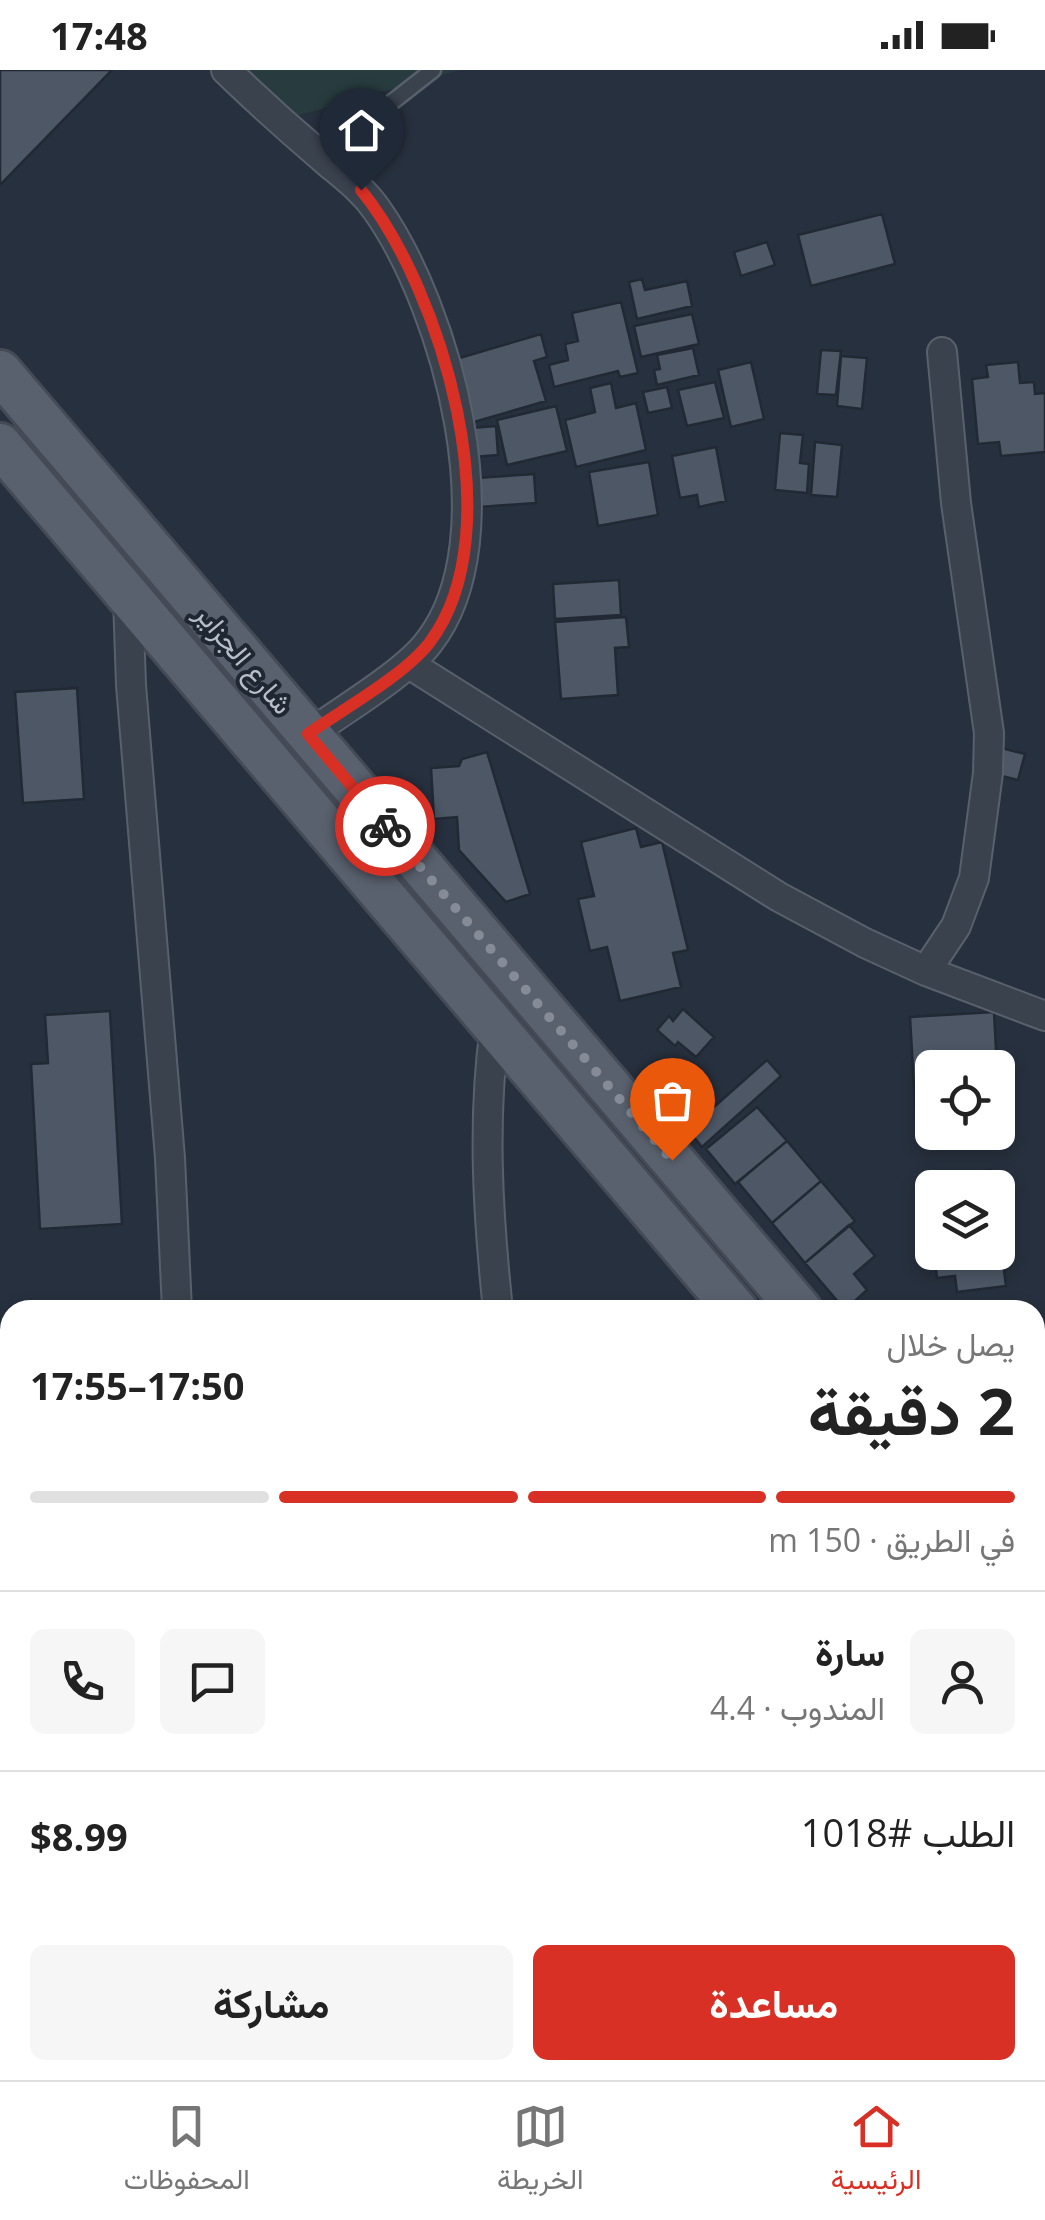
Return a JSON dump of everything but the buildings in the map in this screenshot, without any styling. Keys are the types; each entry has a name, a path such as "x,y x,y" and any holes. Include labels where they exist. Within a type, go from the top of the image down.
{"main road":[{"name":"شارع الجزاير","path":"0,372 791,1300"},
{"name":"شارع الجزاير","path":"0,445 727,1300"}],"street":[{"path":"226,70 361,190 394,237 432,326 456,400 466,468 465,543 449,604 430,641 409,664 308,734"},
{"path":"926,971 956,926 974,878 988,773 989,733 954,486 942,352"},
{"path":"128,598 131,685 170,1158 177,1300"},
{"path":"409,664 779,897 926,971 1045,1016"},
{"path":"495,1028 488,1080 487,1144 497,1300"}],"lane":[{"path":"322,157 433,70"}],"green space":[{"path":"241,70 460,70 285,119"}],"way so far":[{"path":"385,826 672,1160"}],"route":[{"path":"361,190 376,208 408,264 442,351 456,400 466,468 465,543 459,574 430,641 409,664 308,734 385,826"}]}
